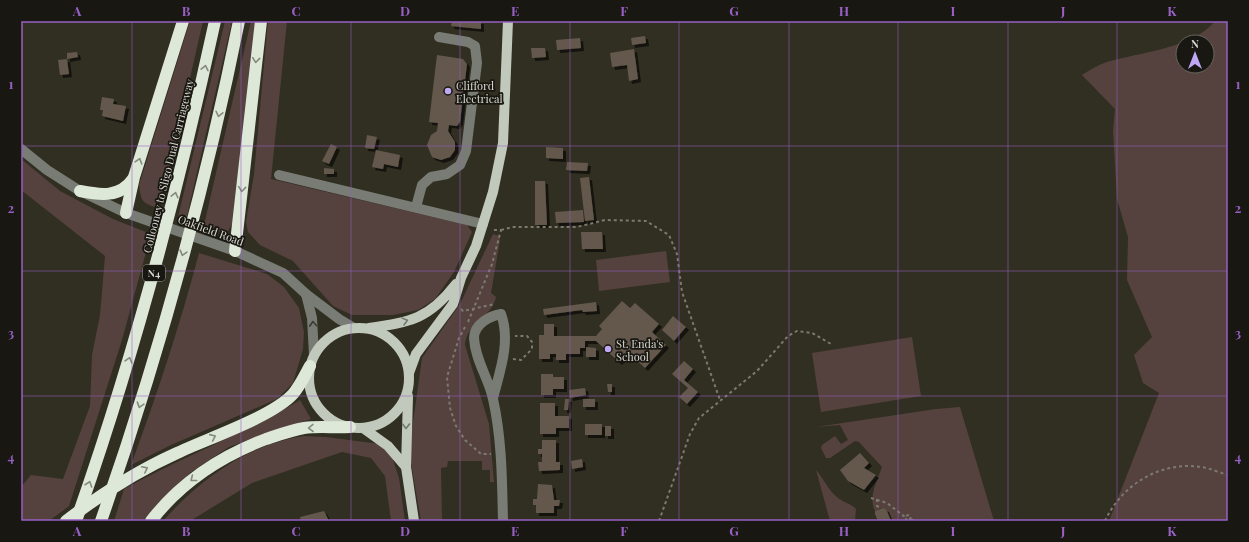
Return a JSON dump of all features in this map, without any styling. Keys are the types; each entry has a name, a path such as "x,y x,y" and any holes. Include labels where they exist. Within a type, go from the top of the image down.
{"highway":[{"path":"126,213 134,177 183,21"},
{"name":"Collooney to Sligo Dual Carriageway","path":"76,521 124,379 152,283 196,107 215,21"},
{"name":"N4","path":"101,521 147,384 192,223 225,90 239,21"},
{"path":"229,250 261,21"},
{"path":"80,191 97,194 115,193 127,187 134,177"},
{"path":"66,521 95,498 177,452 268,412 293,395 312,360"},
{"path":"151,521 162,506 191,480 218,461 243,448 280,434 304,428 350,427"}],"main road":[{"path":"414,521 406,467 406,419 409,373 416,354 453,304 461,278 476,246 484,224 493,192 503,142 508,21"},
{"path":"408,387 404,400 397,411 387,420 363,428 350,427 337,423 326,416 317,405 310,386 312,360 321,345 330,337 341,331 354,328 367,328 394,324 421,317 445,299 461,278"},
{"path":"367,328 379,332 390,339 399,348 406,360 409,373"},
{"path":"363,428 388,446 406,467"}],"street":[{"path":"416,207 422,185 431,177 447,174 460,165 466,151 477,63 475,46 468,42 439,38"},
{"name":"Oakfield Road","path":"21,149 47,170 80,191 126,213 229,250 283,272 306,294 339,319 354,328"},
{"path":"279,175 484,224"},
{"path":"306,294 312,318 312,360"},
{"path":"493,398 506,335 506,326 501,314 488,318 477,328 474,338 480,363 493,398 501,454 503,521"}],"path":[{"path":"501,230 513,228 577,227 605,220 646,221 669,235 677,254 682,292 720,400"},
{"path":"659,521 690,434 700,418 757,371 788,336 797,331 812,332 831,344"},
{"path":"502,358 520,360 532,349 532,342 527,336 506,335"},
{"path":"1105,521 1108,514 1130,486 1169,467 1202,467 1228,475"},
{"path":"871,498 887,504 905,517 908,521"},
{"path":"877,499 877,506 881,508"},
{"path":"905,517 909,514 908,521"},
{"path":"908,521 914,521"}],"shaded area":[{"path":"190,21 203,21 173,153 158,208 143,201 139,185"},
{"path":"225,21 232,21 186,220 178,217"},
{"path":"251,21 256,21 232,224 228,231 220,232 204,225"},
{"path":"268,21 287,21 271,179 467,225 472,232 454,272 435,299 418,310 393,315 352,315 333,306 293,261 260,245 248,232 246,222 254,174"},
{"path":"1215,21 1228,21 1228,521 1109,521 1159,393 1143,383 1134,355 1152,337 1127,280 1128,237 1117,199 1113,131 1115,109 1082,75 1107,62 1175,45 1175,74 1215,74 1215,34 1199,34"},
{"path":"21,159 60,191 113,219 151,234 122,340 69,506 49,521 21,521 21,487 31,475 63,479 90,406 92,355 100,315 105,256 21,190"},
{"path":"493,234 499,236 500,240 491,293 496,297 490,310 470,330 465,345 489,424 494,482 490,482 490,470 482,470 482,461 448,461 447,467 441,468 442,521 421,521 409,451 422,358 460,304"},
{"path":"666,251 670,282 599,291 596,260"},
{"path":"199,253 267,274 284,287 299,308 304,332 303,349 293,383 277,399 171,445 131,465 168,360"},
{"path":"912,337 921,396 821,412 812,353"},
{"path":"300,400 311,419 275,430 229,447 191,472 160,501 143,521 114,521 124,489 168,466 257,424"},
{"path":"960,407 994,521 891,521 886,509 881,508 875,511 872,500 874,489 882,467 859,442 855,441 830,458 826,458 821,448 822,445 835,436 841,444 848,440 840,425 816,427 936,409"},
{"path":"304,436 326,437 380,444 392,457 399,478 405,521 391,521 385,476 371,458 342,452 252,483 190,521 163,521 192,492 226,466 263,447 283,440"},
{"path":"816,470 839,499 856,509 855,521 830,521"}],"building":[{"path":"452,21 481,21 481,29 451,26"},
{"path":"645,36 646,43 632,45 631,38"},
{"path":"580,38 581,48 557,50 556,40"},
{"path":"531,48 545,48 546,57 532,58"},
{"path":"634,49 638,79 629,81 627,65 612,67 610,53"},
{"path":"77,52 78,57 67,59 67,53"},
{"name":"Clifford Electrical","path":"437,55 463,59 467,64 460,122 457,126 449,125 448,131 455,142 455,150 450,157 441,160 432,157 427,145 431,135 437,131 438,123 429,122"},
{"path":"67,59 69,74 60,75 58,60"},
{"path":"102,97 114,99 113,104 126,106 123,121 102,116 103,110 100,110"},
{"path":"367,135 377,137 374,149 365,148"},
{"path":"331,144 337,147 329,164 322,161"},
{"path":"546,147 563,148 563,159 546,158"},
{"path":"376,150 400,155 398,167 384,164 383,169 372,167"},
{"path":"567,162 588,163 587,171 566,170"},
{"path":"324,168 334,169 334,174 324,174"},
{"path":"589,177 594,220 585,221 580,178"},
{"path":"535,181 545,181 547,225 535,225"},
{"path":"583,210 584,222 556,223 555,212"},
{"path":"581,232 602,232 603,249 582,249"},
{"path":"622,301 630,308 635,303 659,324 652,332 666,345 645,368 633,357 631,359 627,354 619,362 596,341 585,341 585,348 580,348 580,354 566,354 566,360 556,360 556,354 550,354 550,359 539,359 539,335 544,335 544,324 554,324 554,336 596,336 602,329 599,326"},
{"path":"596,302 597,311 583,312 582,310 544,315 543,309"},
{"path":"673,316 686,327 674,341 662,330"},
{"path":"586,347 596,348 596,357 586,357"},
{"path":"684,361 693,369 684,380 698,392 687,404 679,397 688,388 672,374"},
{"path":"541,374 553,374 553,377 564,377 564,389 553,389 553,395 541,395"},
{"path":"607,384 612,384 612,392 608,392"},
{"path":"585,388 586,395 570,398 569,390"},
{"path":"565,399 569,399 568,410 564,410"},
{"path":"583,399 595,399 595,407 583,407"},
{"path":"540,403 555,403 555,416 569,416 569,428 556,428 556,434 540,434"},
{"path":"585,424 602,424 602,435 585,435"},
{"path":"605,426 611,426 611,436 605,436"},
{"path":"542,440 556,440 556,462 560,462 560,470 539,471 538,462 542,462 542,454 538,454 538,449 542,449"},
{"path":"860,453 869,463 864,468 876,475 864,490 848,481 840,470"},
{"path":"582,459 583,467 572,469 571,461"},
{"path":"538,484 552,485 554,500 560,500 559,506 554,506 554,513 536,513 536,505 533,505 533,499 537,499"},
{"path":"883,508 886,509 891,521 878,521 875,511"},
{"path":"324,511 329,521 301,521 300,517"}],"place":[{"name":"Clifford Electrical","path":"448,91"},
{"name":"St. Enda's School","path":"608,349"}]}
